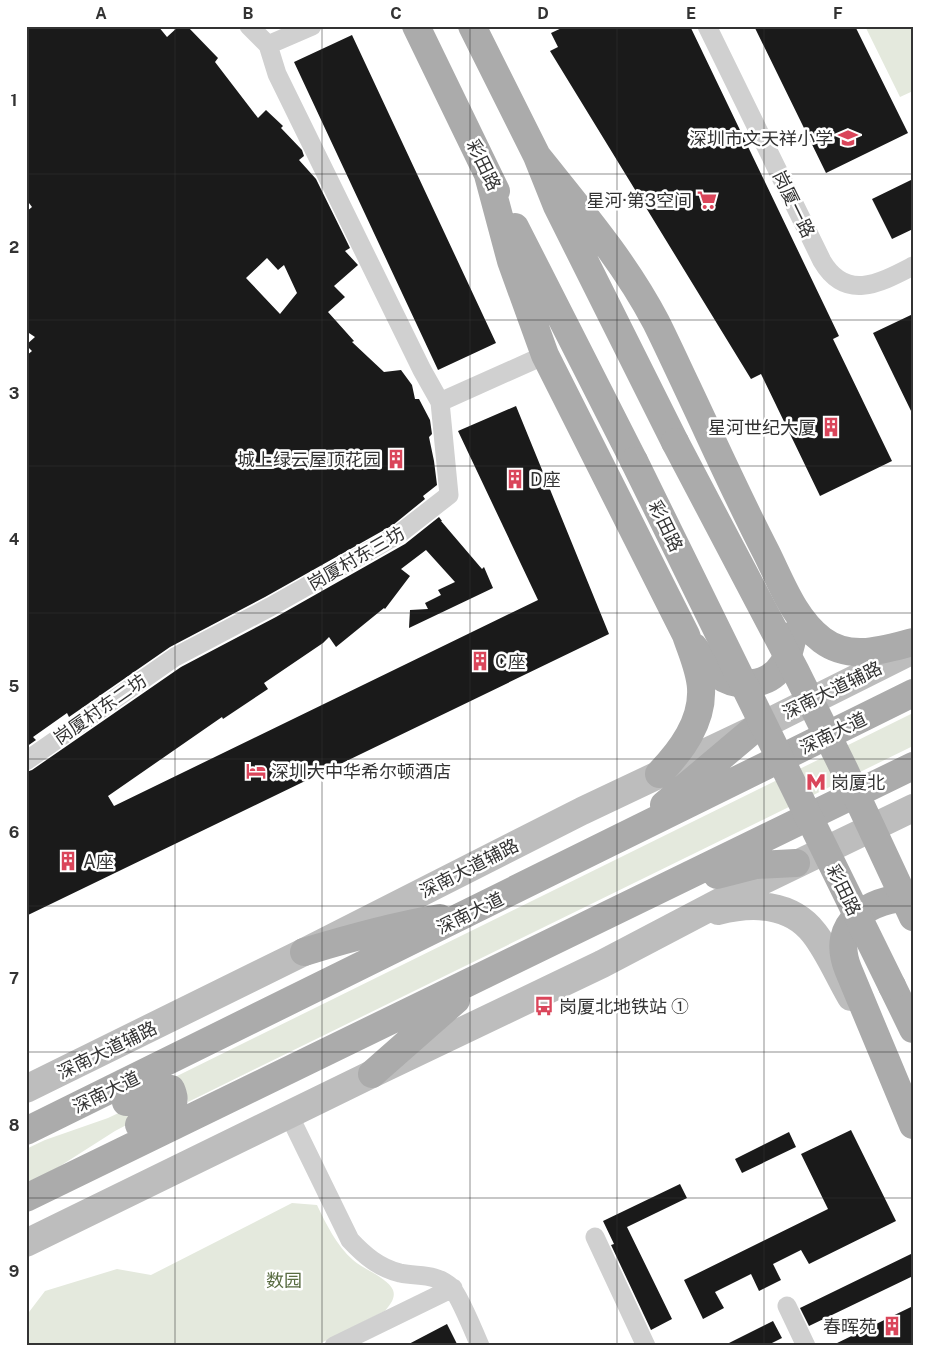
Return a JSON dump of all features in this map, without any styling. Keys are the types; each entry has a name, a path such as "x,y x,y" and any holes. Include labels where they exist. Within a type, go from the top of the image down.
{"main road":[{"name":"彩田路","path":"416,26 488,175 634,461 913,1029"},
{"path":"472,26 537,156 557,206 675,442 795,670 913,916"},
{"path":"537,156 597,230 633,282 652,315 754,530 789,599 800,616 811,630 828,644 842,651 854,653 875,652 913,642"},
{"path":"488,175 512,261 545,355 686,636 697,668 701,687 698,715 692,731 672,760 659,774"},
{"path":"686,636 706,663 717,674 735,683 752,685 769,677 782,666 790,649 793,635 789,599"},
{"name":"深南大道辅路","path":"26,1089 304,952 582,811 753,730 913,650"},
{"name":"深南大道","path":"26,1131 913,693"},
{"path":"622,837 675,796 753,730"},
{"path":"38,1193 913,766"},
{"path":"26,1243 602,964 796,863 913,808"},
{"path":"671,884 756,865 796,863"},
{"path":"913,897 899,897 885,901 860,914 852,920 843,940 843,957 913,1125"},
{"path":"669,928 730,908 755,905 785,910 802,921 814,933 878,1041"},
{"path":"304,952 394,926 472,912"},
{"path":"372,1074 483,976"},
{"path":"26,1131 86,1119 160,1087 171,1089 174,1095 174,1102 170,1107 99,1148 38,1193"}],"street":[{"path":"249,26 268,46 278,74 422,370 440,402 545,355"},
{"path":"268,46 312,26"},
{"name":"岗厦一路","path":"707,26 831,276 860,287 873,285 913,266"},
{"name":"岗厦村东三坊","path":"175,657 270,607 399,534 449,495 440,402"},
{"name":"岗厦村东二坊","path":"26,761 175,657"},
{"path":"288,1115 350,1240 364,1255 378,1264 400,1273 436,1277 453,1288 480,1346"},
{"path":"595,1237 646,1346"},
{"path":"334,1346 453,1288"},
{"path":"787,1306 806,1346"}],"green space":[{"path":"865,26 913,26 913,91 900,97"},
{"path":"913,713 913,746 188,1102 186,1090 175,1077"},
{"path":"154,1096 159,1108 115,1131 57,1168 26,1183 26,1149 45,1140 108,1118"},
{"name":"数园","path":"292,1203 317,1205 332,1234 347,1254 390,1286 394,1296 385,1311 315,1346 26,1346 26,1316 45,1291 117,1269 151,1275"}],"building":[{"path":"26,26 158,26 167,37 179,26 187,26 218,58 215,62 258,118 266,110 283,126 281,128 302,150 304,156 299,160 316,179 350,248 345,251 358,265 334,286 345,297 328,312 354,341 352,342 384,372 401,370 412,385 415,399 419,399 430,420 432,434 429,437 437,485 423,496 425,499 393,525 265,597 170,647 69,717 67,713 33,737 36,740 26,747 26,356 32,351 26,345 35,337 26,331 26,212 32,207 26,199","holes":["267,258 278,270 284,265 297,293 280,314 246,278"]},
{"name":"星河·第3空间","path":"566,26 690,26 839,336 833,339 892,461 820,496 761,374 751,379 550,51 558,47 551,33"},
{"path":"754,26 855,26 908,133 826,173"},
{"path":"352,35 496,343 438,370 294,62"},
{"path":"913,179 913,229 892,239 872,199"},
{"path":"913,314 913,415 873,333"},
{"path":"516,406 609,634 26,916 26,772 32,770 181,667 276,617 405,544 439,517 482,569 484,567 493,588 409,628 410,610 428,609 425,603 441,595 438,590 455,582 426,550 401,569 410,576 385,609 336,647 329,637 264,683 268,689 223,719 222,717 108,796 114,806 538,600 458,431"},
{"path":"851,1130 896,1221 809,1264 801,1250 773,1264 781,1280 759,1291 751,1274 715,1292 724,1308 703,1319 684,1280 828,1209 801,1154"},
{"path":"789,1132 796,1147 742,1173 735,1159"},
{"path":"680,1184 687,1198 627,1227 672,1319 651,1330 611,1245 614,1244 603,1221"},
{"path":"913,1253 913,1276 809,1326 800,1308"},
{"name":"春晖苑","path":"913,1306 913,1346 831,1346"},
{"path":"773,1321 782,1338 766,1346 723,1346"},
{"path":"447,1324 458,1346 405,1346"}],"place":[{"name":"深圳市文天祥小学","path":"848,138"},
{"name":"星河·第3空间","path":"707,200"},
{"name":"星河世纪大厦","path":"831,427"},
{"name":"城上绿云屋顶花园","path":"396,459"},
{"name":"D座","path":"515,479"},
{"name":"C座","path":"480,661"},
{"name":"深圳大中华希尔顿酒店","path":"256,771"},
{"name":"岗厦北","path":"816,782"},
{"name":"A座","path":"68,861"},
{"name":"岗厦北地铁站 ①","path":"544,1006"},
{"name":"春晖苑","path":"892,1326"}]}
